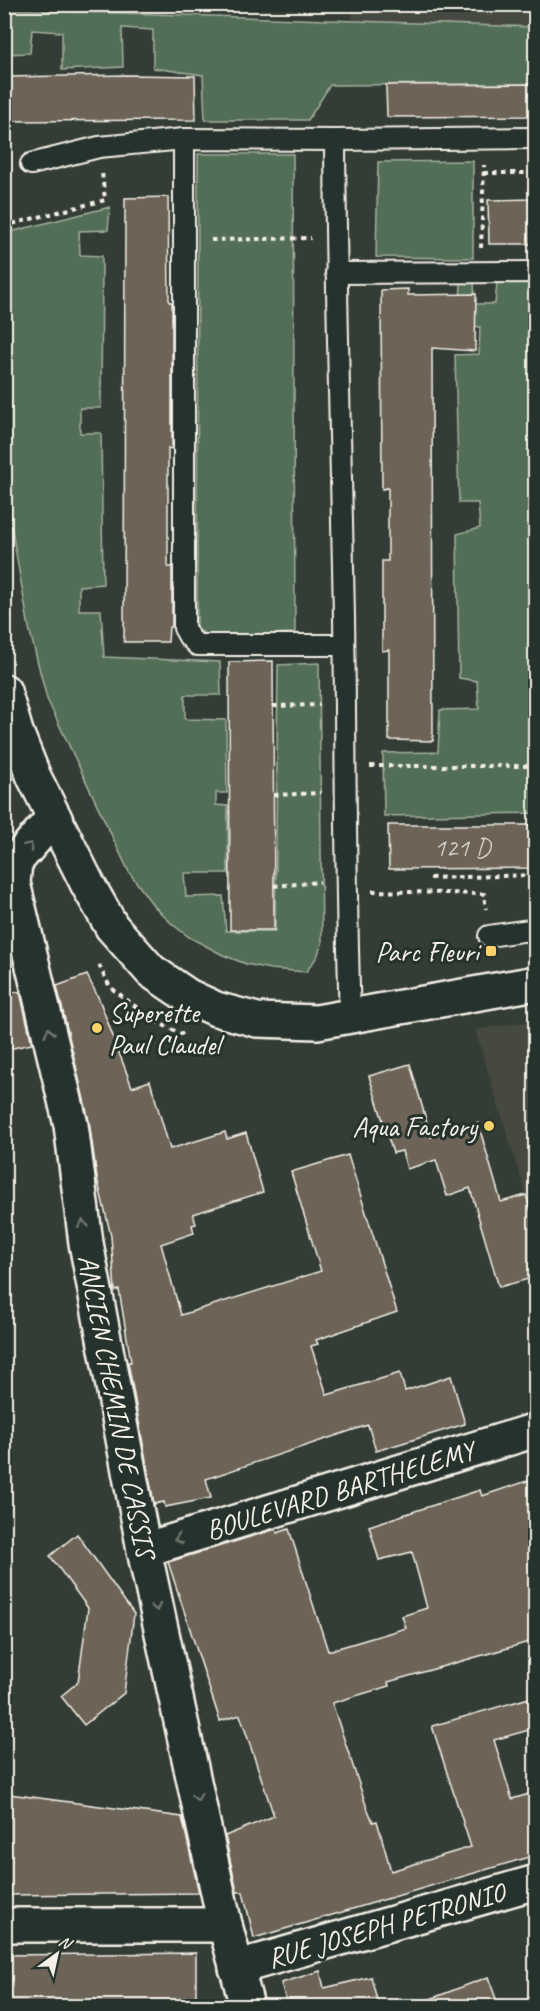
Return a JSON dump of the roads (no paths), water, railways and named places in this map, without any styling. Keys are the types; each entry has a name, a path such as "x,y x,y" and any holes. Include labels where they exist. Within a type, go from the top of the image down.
{"street":[{"path":"4,691 15,732 54,817 112,927 151,971 189,996 216,1009 257,1020 317,1022 536,983"},
{"name":"ANCIEN CHEMIN DE CASSIS","path":"54,817 15,862 13,883 71,1125 86,1243 144,1550 225,1925 247,2007"},
{"name":"BOULEVARD BARTHELEMY","path":"144,1550 536,1430"},
{"name":"RUE JOSEPH PETRONIO","path":"236,1968 536,1882"},
{"path":"4,1925 225,1925"}],"lane":[{"path":"31,164 99,147 184,140 536,138"},
{"path":"184,140 184,628 197,645 344,645"},
{"path":"335,140 350,1017"},
{"path":"336,273 536,272"},
{"path":"489,936 536,929"}],"place":[{"name":"Parc Fleuri","path":"491,951"},
{"name":"Superette Paul Claudel","path":"97,1028"},
{"name":"Aqua Factory","path":"489,1126"}]}
